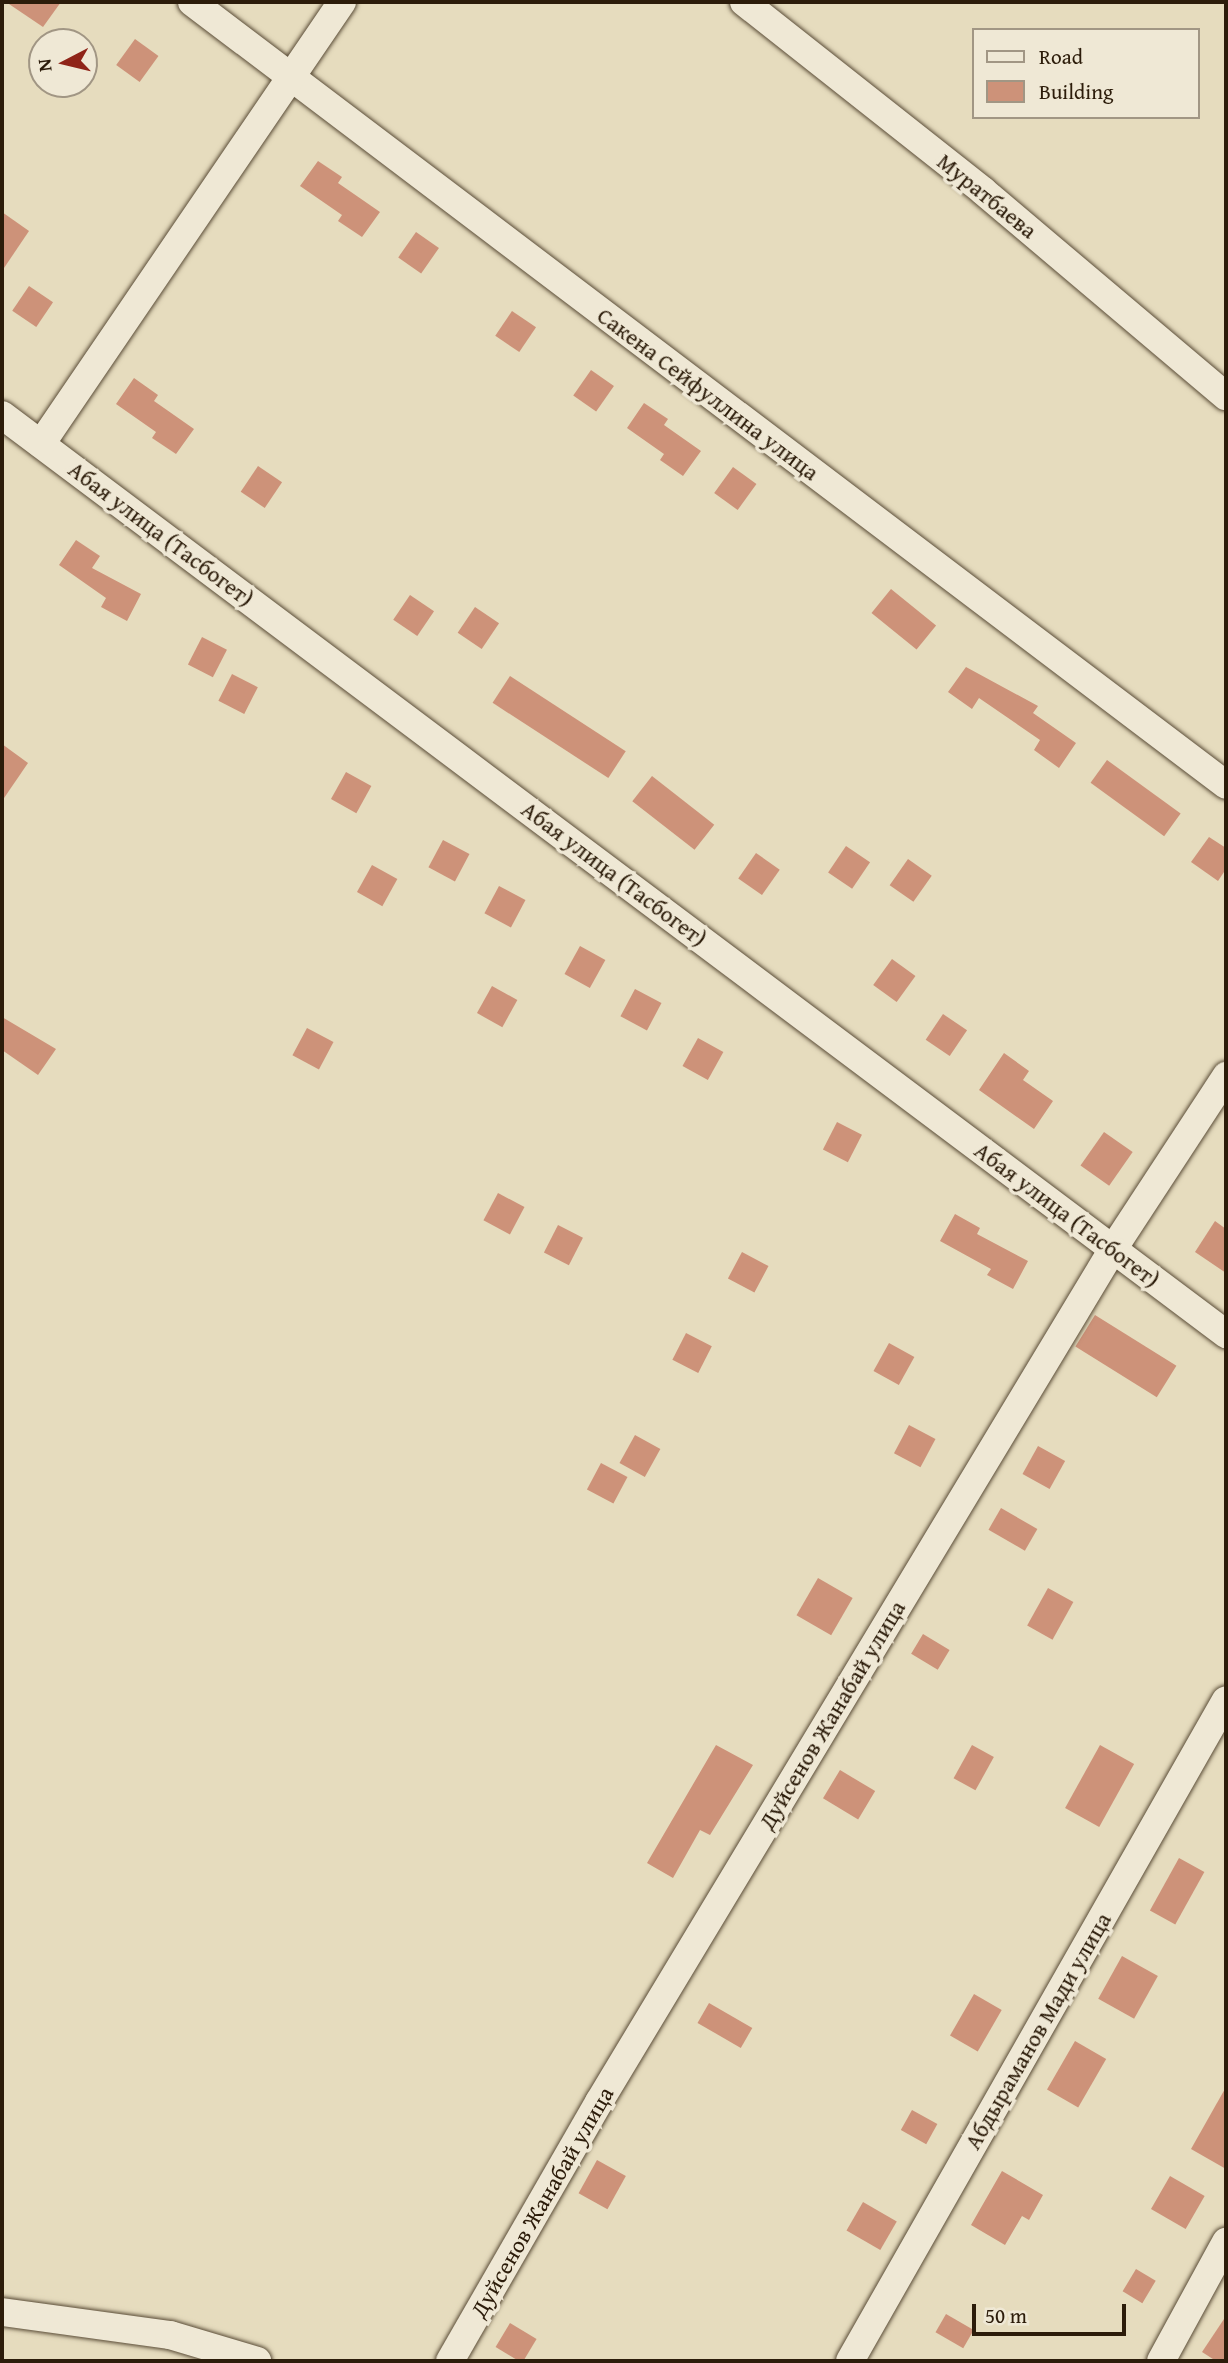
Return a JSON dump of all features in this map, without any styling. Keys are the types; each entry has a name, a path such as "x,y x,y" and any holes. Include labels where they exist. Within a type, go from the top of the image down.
{"street":[{"name":"Сакена Сейфуллина улица","path":"192,2 1226,785"},
{"path":"41,444 294,79 342,2"},
{"name":"Муратбаева","path":"744,2 983,191 1226,396"},
{"name":"Абая улица (Тасбогет)","path":"2,415 1226,1334"},
{"name":"Дуйсенов Жанабай улица","path":"450,2361 606,2090 1113,1249 1226,1076"},
{"name":"Абдыраманов Мади улица","path":"850,2361 1226,1700"},
{"path":"1160,2361 1226,2242"},
{"path":"2,2312 170,2335 257,2361"}],"building":[{"path":"6,2 61,2 43,27"},
{"path":"135,39 158,56 140,82 116,65"},
{"path":"318,161 342,177 338,183 380,212 362,237 338,221 342,215 300,186"},
{"path":"2,212 29,231 2,271"},
{"path":"416,232 439,248 421,273 398,257"},
{"path":"29,286 53,302 36,327 12,311"},
{"path":"512,311 536,327 519,352 495,336"},
{"path":"591,370 614,386 596,411 573,395"},
{"path":"134,378 158,395 154,401 194,429 176,454 152,438 156,432 116,404"},
{"path":"644,403 668,419 664,425 701,451 683,476 660,460 664,454 627,428"},
{"path":"258,466 282,482 265,508 241,492"},
{"path":"733,467 756,484 738,510 714,493"},
{"path":"76,540 100,556 92,568 141,594 127,621 101,607 106,598 59,565"},
{"path":"891,589 936,626 917,650 871,613"},
{"path":"410,595 434,611 417,636 393,620"},
{"path":"475,607 499,623 482,649 458,633"},
{"path":"202,637 227,650 213,677 188,665"},
{"path":"966,667 1038,706 1033,713 1076,743 1059,768 1034,750 1040,740 979,698 972,709 948,692"},
{"path":"232,674 258,687 244,714 218,701"},
{"path":"510,676 626,751 608,778 493,703"},
{"path":"2,744 28,763 2,801"},
{"path":"1107,760 1181,813 1164,836 1091,783"},
{"path":"346,772 371,786 356,813 331,799"},
{"path":"652,776 714,825 695,850 632,801"},
{"path":"1209,837 1226,848 1226,869 1218,881 1191,862"},
{"path":"443,840 469,854 455,881 428,867"},
{"path":"846,846 870,862 852,889 828,873"},
{"path":"756,853 780,870 762,895 738,878"},
{"path":"908,859 932,876 913,902 890,885"},
{"path":"372,865 397,879 382,906 357,892"},
{"path":"499,886 525,900 511,927 484,913"},
{"path":"580,946 605,960 590,988 564,974"},
{"path":"892,959 915,976 897,1002 873,985"},
{"path":"492,986 517,1000 502,1027 477,1013"},
{"path":"635,989 661,1003 647,1030 620,1016"},
{"path":"943,1014 967,1030 950,1056 926,1040"},
{"path":"2,1017 56,1049 38,1075 2,1050"},
{"path":"307,1028 333,1042 319,1069 292,1055"},
{"path":"698,1038 723,1052 708,1080 682,1066"},
{"path":"1004,1053 1029,1071 1023,1080 1053,1101 1034,1129 979,1090"},
{"path":"837,1122 862,1135 848,1162 823,1150"},
{"path":"1104,1132 1133,1152 1109,1186 1080,1166"},
{"path":"498,1193 524,1207 510,1234 483,1220"},
{"path":"955,1214 980,1228 977,1234 1028,1261 1013,1289 987,1275 991,1269 940,1241"},
{"path":"1215,1221 1226,1229 1226,1273 1195,1252"},
{"path":"558,1225 583,1238 569,1265 544,1253"},
{"path":"742,1252 768,1266 754,1293 728,1278"},
{"path":"1095,1315 1176,1366 1157,1397 1075,1346"},
{"path":"686,1333 712,1346 698,1373 672,1360"},
{"path":"889,1343 914,1357 899,1385 873,1371"},
{"path":"909,1425 935,1439 920,1467 894,1453"},
{"path":"635,1435 660,1449 645,1477 619,1463"},
{"path":"1038,1446 1065,1461 1050,1489 1022,1474"},
{"path":"601,1463 627,1477 613,1504 587,1489"},
{"path":"1001,1508 1037,1529 1025,1551 988,1530"},
{"path":"818,1578 853,1598 831,1635 796,1615"},
{"path":"1048,1588 1073,1602 1053,1640 1027,1626"},
{"path":"923,1634 950,1650 938,1670 911,1654"},
{"path":"716,1745 753,1765 710,1835 700,1830 673,1878 647,1863"},
{"path":"972,1745 994,1757 975,1790 954,1778"},
{"path":"1100,1745 1134,1764 1099,1827 1065,1808"},
{"path":"840,1770 875,1791 858,1819 823,1798"},
{"path":"1179,1858 1204,1872 1175,1925 1150,1910"},
{"path":"1122,1956 1158,1976 1134,2019 1098,1999"},
{"path":"974,1994 1002,2010 978,2052 950,2036"},
{"path":"709,2003 752,2028 741,2048 698,2023"},
{"path":"1075,2041 1106,2059 1078,2107 1047,2089"},
{"path":"1226,2087 1226,2169 1191,2149"},
{"path":"912,2110 937,2124 926,2144 901,2130"},
{"path":"597,2160 626,2176 607,2209 579,2193"},
{"path":"1002,2171 1043,2195 1029,2220 1022,2216 1005,2245 971,2225"},
{"path":"1170,2176 1205,2196 1186,2229 1151,2209"},
{"path":"863,2202 897,2222 880,2250 846,2231"},
{"path":"1136,2269 1156,2281 1142,2303 1123,2291"},
{"path":"946,2314 974,2330 963,2348 936,2332"},
{"path":"1226,2316 1226,2361 1216,2361 1202,2352"},
{"path":"510,2323 537,2339 523,2361 496,2347"}]}
